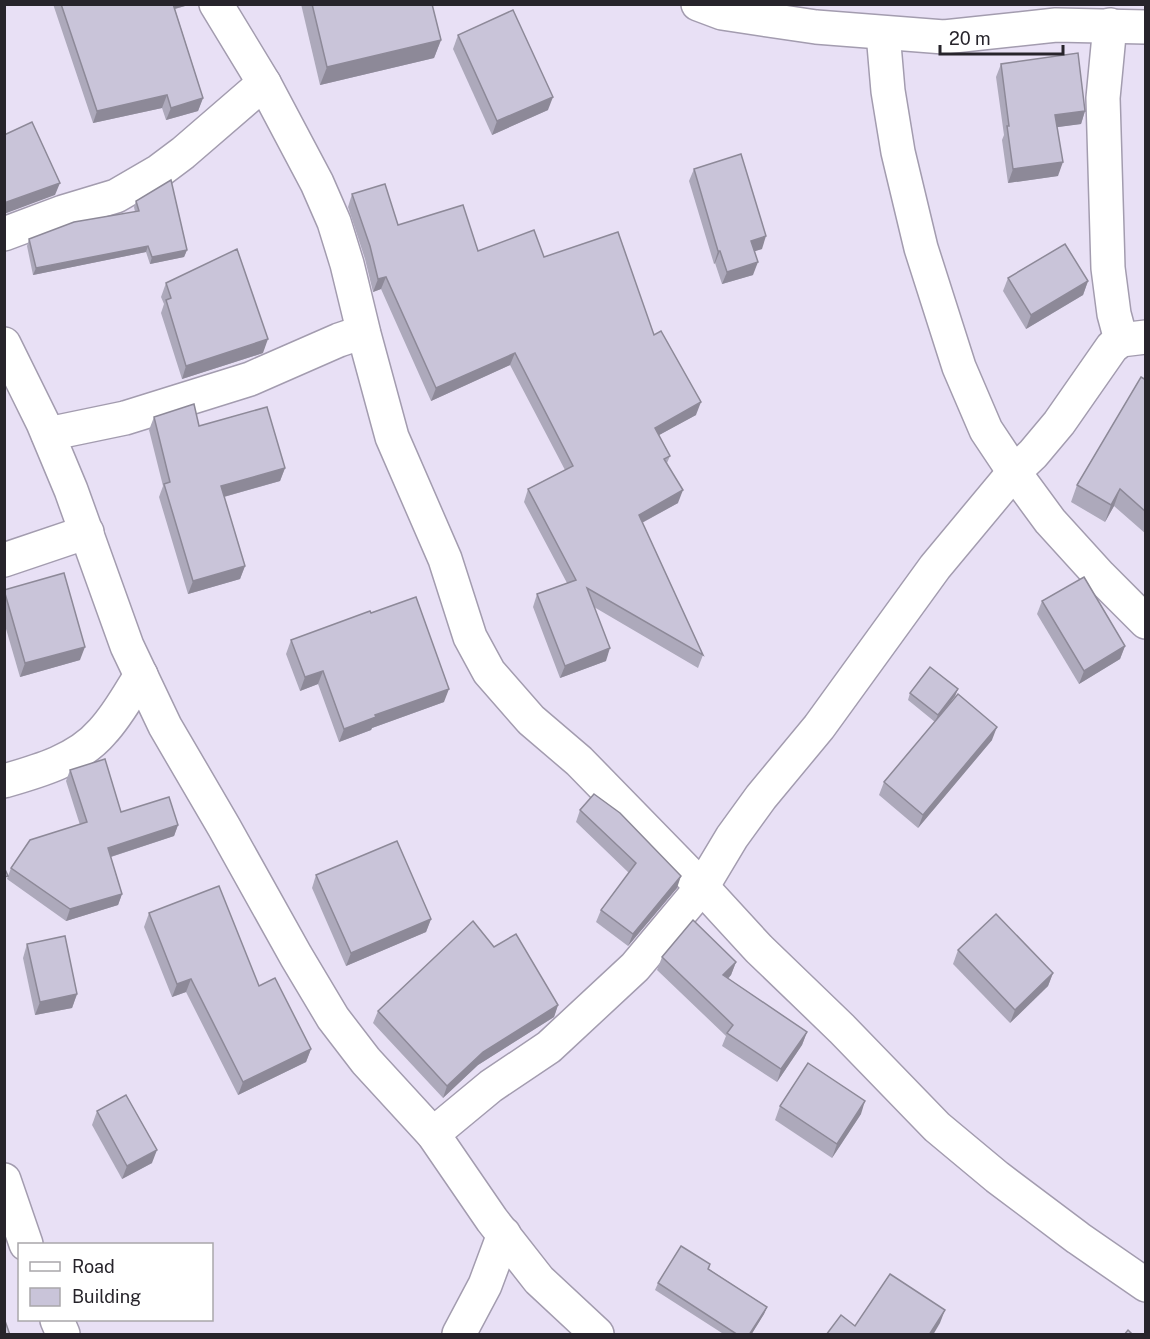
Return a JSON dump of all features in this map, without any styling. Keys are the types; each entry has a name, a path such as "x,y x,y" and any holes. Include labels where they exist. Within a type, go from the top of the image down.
{"street":[{"path":"216,4 264,83 317,183 334,222 392,437 445,559 470,637 489,672 531,720 579,761 759,949 842,1029 937,1127 997,1177 1078,1238 1146,1285"},
{"path":"698,4 722,13 816,27 944,37 1056,25 1146,27"},
{"path":"433,1134 491,1086 549,1047 635,967 702,887 732,837 761,797 819,727 935,567 1014,472 1033,454 1059,423 1112,347 1133,338 1114,314 1108,268 1103,98 1110,25"},
{"path":"883,33 888,91 898,152 921,248 959,367 986,430 1050,521 1146,622"},
{"path":"4,234 63,212 117,196 159,171 183,153 264,83"},
{"path":"48,434 125,418 250,379 339,340 363,332"},
{"path":"4,344 48,434 87,532 127,646 165,726 333,1018 366,1061 433,1134 492,1220 539,1280 597,1335"},
{"path":"4,560 87,532"},
{"path":"4,781 55,765 83,749 102,733 141,675"},
{"path":"4,1180 18,1243"},
{"path":"459,1335 485,1285 504,1234"},
{"path":"57,1321 63,1335"}],"building":[{"path":"61,4 173,4 203,98 171,108 167,95 97,111"},
{"path":"312,4 432,4 441,40 327,67"},
{"path":"513,10 553,97 497,121 458,35"},
{"path":"1078,53 1085,111 1055,115 1063,162 1013,169 1001,64"},
{"path":"32,122 60,183 4,203 4,135"},
{"path":"741,154 766,236 751,241 758,262 727,272 720,251 718,251 694,169"},
{"path":"171,180 187,250 152,257 148,246 36,268 29,239 74,222 139,211 136,201"},
{"path":"385,184 398,225 463,205 478,251 534,230 544,257 618,232 654,335 661,331 701,402 655,428 670,456 664,459 683,490 639,515 703,655 587,588 610,648 565,666 537,594 576,580 528,489 573,466 515,353 436,388 386,277 378,279 370,246 352,194"},
{"path":"1065,244 1088,281 1031,315 1008,278"},
{"path":"237,249 268,339 186,366 166,300 171,298 166,283"},
{"path":"1141,377 1146,380 1146,512 1120,489 1111,505 1077,485"},
{"path":"194,404 199,426 267,407 285,468 221,486 245,566 193,581 164,484 170,482 154,417"},
{"path":"64,573 85,647 25,663 4,590"},
{"path":"1084,577 1125,646 1084,671 1042,601"},
{"path":"416,597 449,689 375,715 376,717 344,729 323,671 305,677 291,640"},
{"path":"930,667 958,689 938,715 910,693"},
{"path":"958,694 997,727 923,815 884,782"},
{"path":"105,759 121,812 169,797 178,825 108,848 122,894 70,909 11,868 30,840 87,822 70,770"},
{"path":"594,794 620,813 681,876 633,934 601,910 636,863 580,810"},
{"path":"397,841 431,919 351,953 316,875"},
{"path":"219,886 259,986 275,978 311,1049 243,1082 191,979 177,984 149,913"},
{"path":"996,914 1053,973 1015,1010 958,950"},
{"path":"693,920 736,962 723,975 807,1032 781,1069 727,1033 733,1025 662,957"},
{"path":"473,921 494,947 516,934 558,1005 483,1052 447,1086 378,1011"},
{"path":"65,936 77,994 40,1002 27,944"},
{"path":"808,1063 865,1101 837,1144 780,1106"},
{"path":"126,1095 157,1150 127,1166 97,1111"},
{"path":"681,1246 710,1264 708,1269 767,1307 749,1335 738,1335 658,1283"},
{"path":"890,1274 945,1310 929,1335 826,1335 841,1315 855,1326"},
{"path":"4,1318 10,1335 4,1335"}]}
